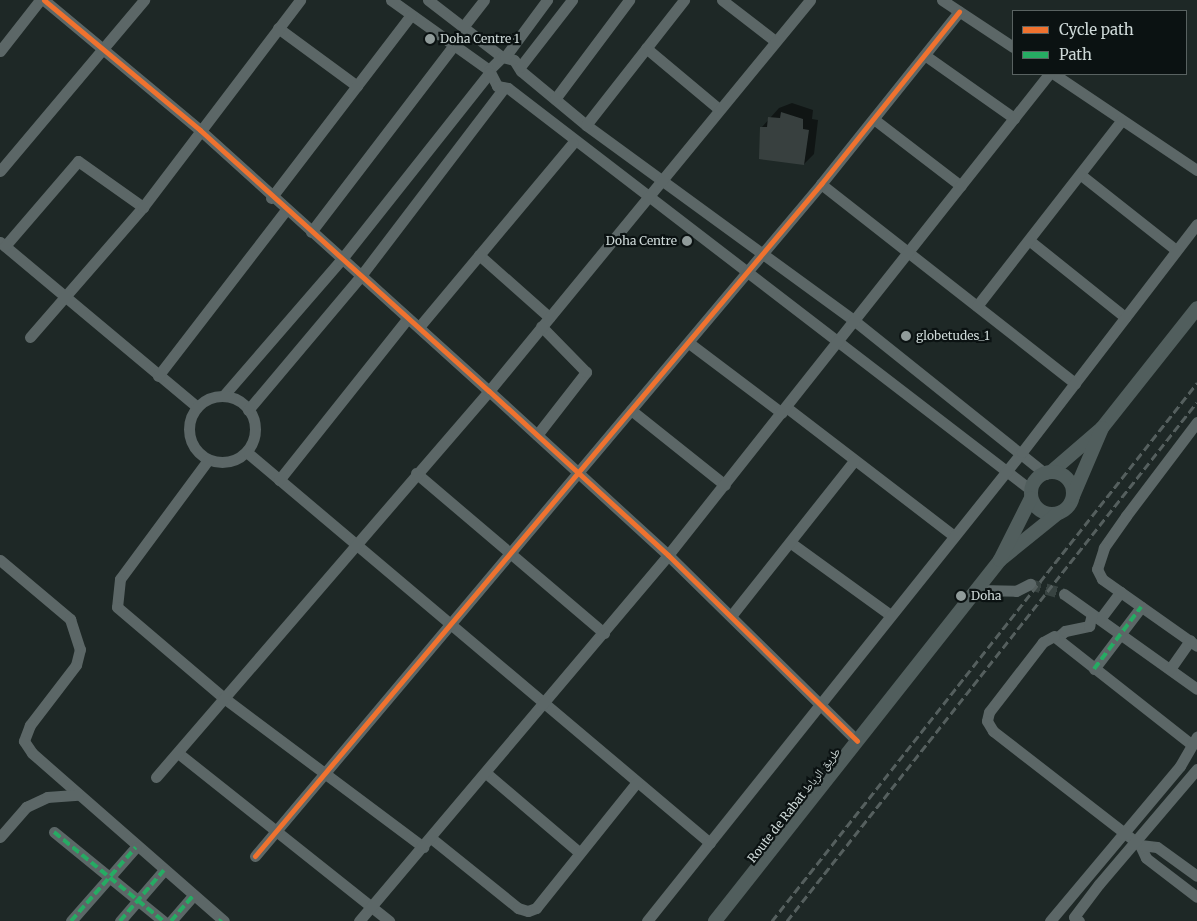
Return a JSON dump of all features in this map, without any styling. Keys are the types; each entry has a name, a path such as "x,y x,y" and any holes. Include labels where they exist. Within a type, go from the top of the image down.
{"main road":[{"path":"1102,428 1068,508 1057,514 1044,513 1031,494 1049,473 1102,428 1197,308"},
{"path":"1049,473 1068,479 1073,496"},
{"name":"Route de Rabat طريق الرباط","path":"715,921 1000,560 1031,494"},
{"name":"Route de Rabat طريق الرباط","path":"1000,560 1057,514"}],"street":[{"path":"0,51 42,0 106,48 200,130 360,277 489,390 668,555 858,741"},
{"path":"0,171 106,48 144,0"},
{"path":"30,337 142,207 300,0"},
{"path":"391,0 489,72 497,86 506,88 647,198 842,341 1031,494"},
{"path":"428,0 520,69 586,125 660,182 856,322 1049,473"},
{"path":"463,27 484,0"},
{"path":"194,405 224,395 341,260 489,72 504,57 547,0"},
{"path":"248,410 360,277 506,88 518,82 520,69 572,0"},
{"path":"555,99 629,0"},
{"path":"586,125 684,0"},
{"path":"722,0 775,42"},
{"path":"156,777 354,543 489,390 810,0"},
{"path":"942,0 1012,46"},
{"path":"255,856 451,625 509,551 689,343 875,120 959,12"},
{"path":"272,198 411,15"},
{"path":"278,28 357,86"},
{"path":"310,232 453,46"},
{"path":"646,48 720,109"},
{"path":"926,56 1014,118"},
{"path":"359,921 486,773 668,555 842,341 1048,75"},
{"path":"1055,75 1197,170"},
{"path":"875,120 961,186"},
{"path":"977,306 1030,241 1122,121"},
{"path":"419,327 573,142"},
{"path":"142,207 78,161 2,244 63,298 194,405"},
{"path":"1081,175 1176,250"},
{"path":"821,184 1074,383"},
{"path":"158,376 286,210"},
{"path":"646,921 710,843 818,702 1022,452 1197,224"},
{"path":"1030,241 1125,317"},
{"path":"479,255 549,317"},
{"path":"279,480 408,318"},
{"path":"537,435 586,372 541,326"},
{"path":"689,343 784,410 954,536"},
{"path":"194,405 189,431 192,444 208,460 229,464 249,454 255,438 248,410 240,400 224,395"},
{"path":"631,410 725,485"},
{"path":"1170,669 1193,643 1097,574 1099,557 1197,422"},
{"path":"249,454 710,843"},
{"path":"208,460 120,579 115,592 117,608 224,698 324,775 427,842 518,908 528,911 536,908 637,782"},
{"path":"731,616 791,543 854,461"},
{"path":"416,473 604,633"},
{"path":"791,543 889,614"},
{"path":"0,560 70,619 80,649 76,665 30,725 24,741 32,753 78,795 222,920"},
{"path":"977,590 1016,591 1030,584"},
{"path":"1120,592 1089,626 1065,631 1058,637 1043,642 989,712 988,726 1132,839 1146,858 1197,898"},
{"path":"1064,594 1197,689"},
{"path":"1094,668 1141,606"},
{"path":"1058,637 1094,668 1194,740 1180,766 1132,839 1075,920"},
{"path":"178,753 389,921"},
{"path":"1050,921 1132,839 1197,769"},
{"path":"486,773 580,853"},
{"path":"0,837 26,807 47,797 78,795"},
{"path":"54,832 163,921"},
{"path":"1132,839 1157,847 1197,876"},
{"path":"71,921 136,846"},
{"path":"120,921 164,870"},
{"path":"172,921 194,896"}],"building":[{"path":"781,112 803,119 803,129 809,130 804,165 759,159 760,127 767,127 768,117 780,118"}],"tunnel":[{"path":"1030,584 1064,594"}],"railway":[{"path":"772,921 1197,383"},
{"path":"787,921 1197,402"}],"marked path":[{"path":"1094,669 1141,607"},
{"path":"54,832 163,921"},
{"path":"71,921 136,847"},
{"path":"120,921 164,870"},
{"path":"171,921 193,896"}],"cycle path":[{"path":"44,0 200,130 489,391 668,555 857,741"},
{"path":"255,856 821,184 959,12"}],"place":[{"name":"Doha Centre 1","path":"430,39"},
{"name":"Doha Centre","path":"687,241"},
{"name":"globetudes_1","path":"906,336"},
{"name":"Doha","path":"961,596"}]}
